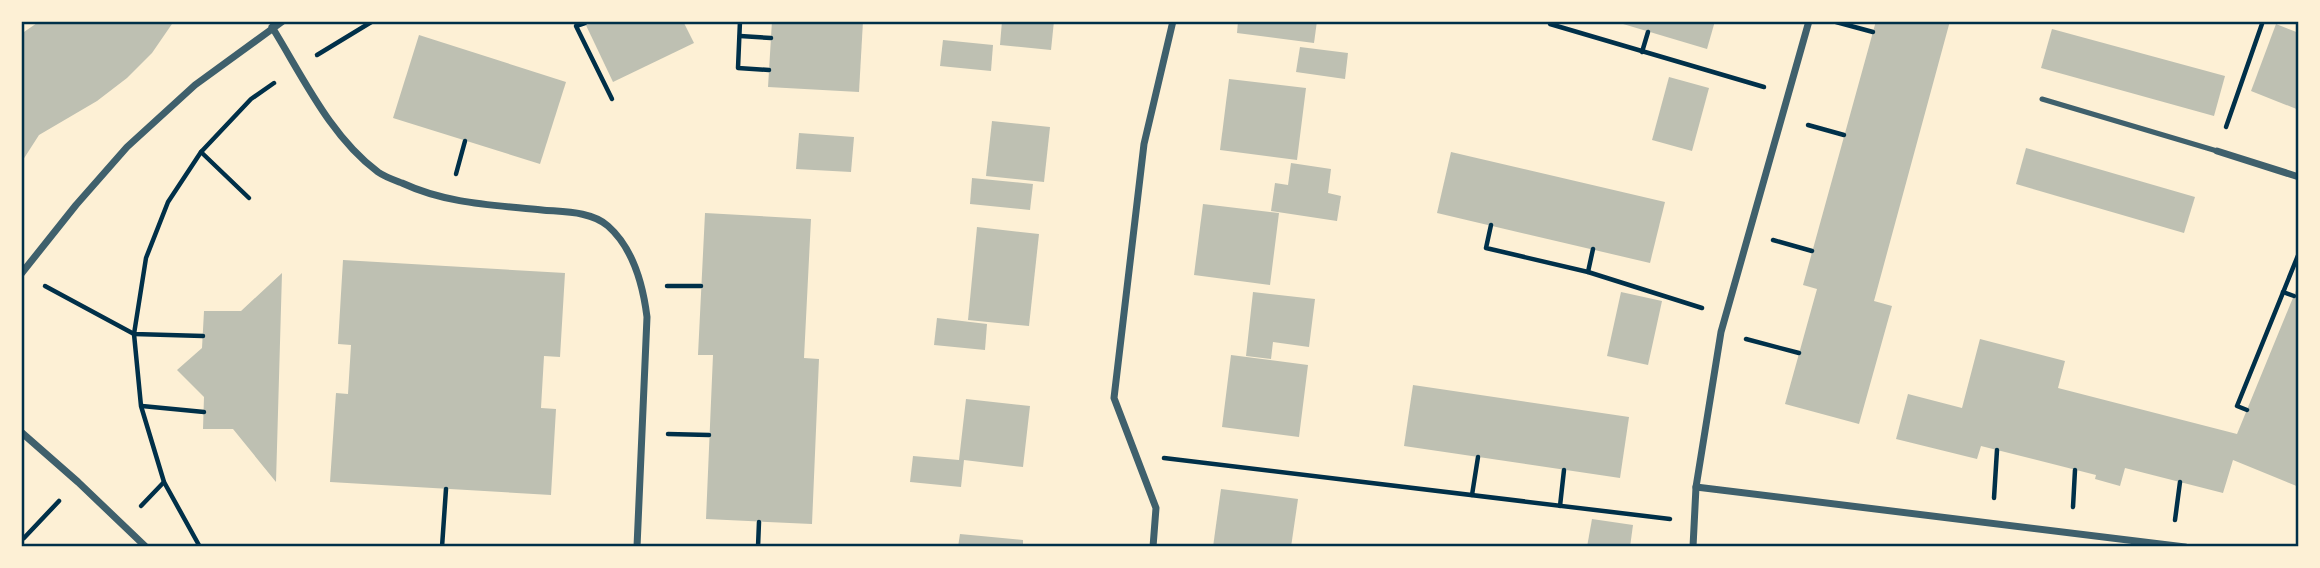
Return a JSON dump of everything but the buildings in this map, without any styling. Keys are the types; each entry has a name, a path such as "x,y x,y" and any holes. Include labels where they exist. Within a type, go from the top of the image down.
{"street":[{"path":"21,274 127,147 195,85 283,21"},
{"path":"1153,547 1156,508 1114,398 1144,144 1173,21"},
{"path":"1693,547 1696,487 1721,332 1809,21"},
{"path":"272,27 347,144 380,173 448,200 581,214 607,225 628,252 643,286 647,317 637,547"},
{"path":"2217,151 2299,177"},
{"path":"21,432 146,547"},
{"path":"1696,487 2185,547"}],"lane":[{"path":"2042,99 2217,151"}],"path":[{"path":"200,547 164,482 141,406 134,334 146,258 168,202 201,152 251,99 297,67 373,21"},
{"path":"740,21 738,68 769,70"},
{"path":"1551,21 1550,24 1788,94"},
{"path":"1832,21 1873,32"},
{"path":"2217,151 2263,21"},
{"path":"585,23 576,26 612,99"},
{"path":"1642,52 1648,32"},
{"path":"740,36 771,38"},
{"path":"1781,118 1844,135"},
{"path":"201,152 249,198"},
{"path":"1491,225 1486,248 1588,272 1725,316"},
{"path":"1748,234 1812,251"},
{"path":"1588,272 1594,249"},
{"path":"2247,410 2237,406 2299,253"},
{"path":"21,274 134,334 203,336"},
{"path":"2283,292 2294,296"},
{"path":"1721,332 1800,354"},
{"path":"141,406 204,412"},
{"path":"642,432 709,435"},
{"path":"1992,525 1997,450"},
{"path":"1136,454 1695,523"},
{"path":"1472,495 1478,457"},
{"path":"1560,506 1564,470"},
{"path":"2071,534 2075,470"},
{"path":"24,538 78,482"},
{"path":"2172,546 2180,482"},
{"path":"442,547 446,489"},
{"path":"758,547 759,522"}]}
